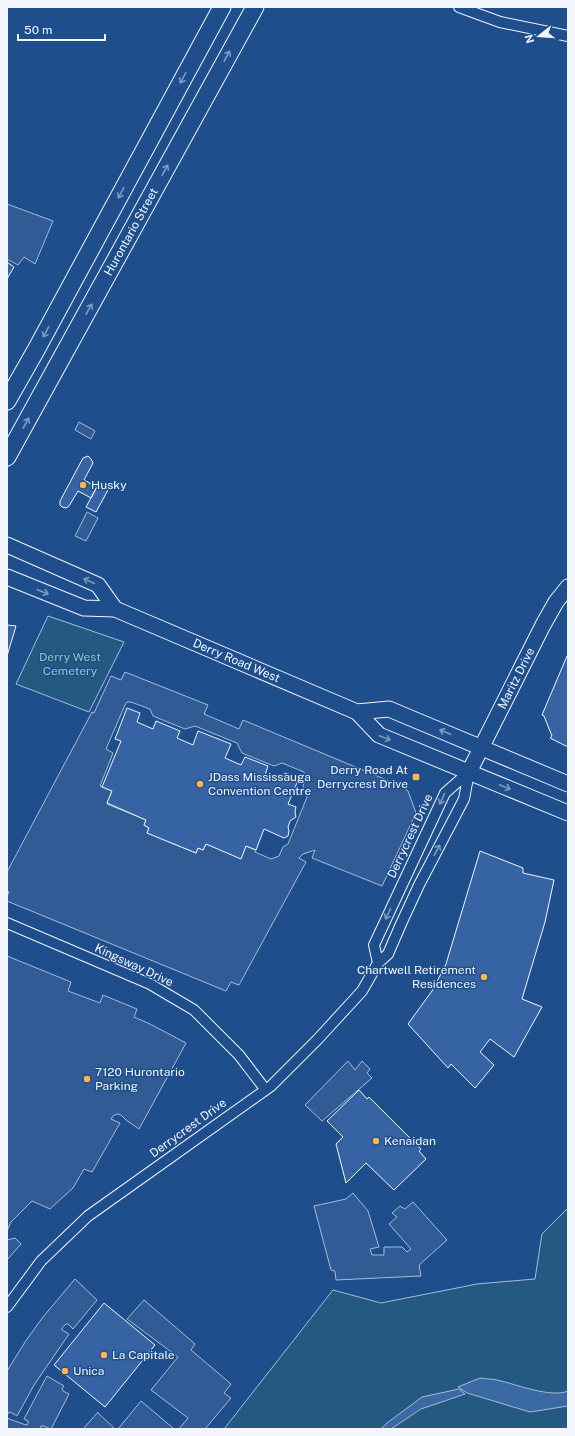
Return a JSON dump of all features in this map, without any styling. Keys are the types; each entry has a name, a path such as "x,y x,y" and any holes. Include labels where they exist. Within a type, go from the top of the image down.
{"main road":[{"path":"7,401 222,7"},
{"name":"Hurontario Street","path":"7,456 255,7"},
{"path":"7,545 98,585 115,609"},
{"name":"Derry Road West","path":"7,577 84,608 115,609 357,712 379,736 568,813"},
{"name":"Maritz Drive","path":"469,772 543,625 556,602 568,587"},
{"name":"Derry Road West","path":"357,712 389,709 568,784"}],"street":[{"path":"459,7 500,22 568,36"},
{"name":"Derrycrest Drive","path":"378,963 374,945 445,792 469,772"},
{"name":"Derrycrest Drive","path":"7,1307 41,1261 88,1216 266,1089 317,1040 362,991 378,963 388,954 416,891 464,799 469,772"},
{"name":"Kingsway Drive","path":"7,923 150,984 194,1010 239,1055 266,1089"}],"green space":[{"name":"Derry West Cemetery","path":"48,616 124,642 89,712 16,684"},
{"path":"568,1208 568,1429 224,1429 333,1290 381,1303 477,1284 535,1279 542,1234"}],"shaded area":[{"path":"7,204 53,221 35,264 24,257 18,265 7,259"},
{"path":"79,422 95,431 91,439 75,430"},
{"path":"87,512 98,518 86,541 75,536"},
{"path":"125,672 208,705 204,714 239,729 243,720 401,786 408,791 416,813 382,886 312,858 315,850 303,854 299,858 306,862 239,985 231,982 226,991 7,901 9,892 7,890 7,872 92,712 94,713 111,676 121,680","holes":["127,702 150,709 153,716 185,729 195,726 237,743 242,753 274,766 282,763 304,772 306,777 303,786 307,797 288,844 283,847 279,856 271,859 246,846 241,858 206,844 203,850 198,848 196,853 147,833 149,828 144,825 146,820 107,804 112,791 100,786 113,753 106,749 125,705"]},
{"name":"7120 Hurontario Parking","path":"7,956 71,982 68,991 100,1003 103,995 137,1009 134,1017 186,1043 139,1129 121,1115 117,1114 113,1116 111,1119 120,1123 92,1172 84,1169 73,1188 50,1209 32,1201 11,1222 7,1231"},
{"path":"348,1061 355,1070 362,1061 370,1069 367,1073 372,1078 322,1121 305,1105"},
{"path":"353,1193 368,1211 379,1247 370,1249 372,1255 384,1255 384,1247 402,1247 407,1252 411,1249 389,1224 397,1217 392,1213 400,1206 405,1209 413,1202 447,1240 419,1265 421,1276 336,1280 335,1271 331,1270 314,1206 346,1199"},
{"path":"15,1238 21,1244 7,1260 7,1240"},
{"path":"75,1279 97,1300 73,1329 68,1324 62,1328 62,1330 69,1334 34,1385 17,1416 10,1412 8,1413 7,1417 7,1371 43,1317"},
{"path":"144,1300 195,1344 191,1350 231,1384 224,1393 231,1398 205,1429 179,1429 188,1418 151,1390 178,1357 127,1319"},
{"path":"47,1376 64,1386 62,1389 63,1391 69,1394 51,1429 41,1426 41,1429 7,1429 7,1417 26,1425 28,1424 28,1421 24,1419"},
{"path":"480,1378 499,1380 544,1392 561,1393 568,1391 568,1406 530,1412 467,1393 458,1387"},
{"path":"459,1389 465,1394 421,1409 391,1429 381,1429 422,1397"},
{"path":"141,1401 173,1428 118,1429"},
{"path":"98,1413 115,1429 83,1429"}],"building":[{"path":"7,262 14,267 7,279"},
{"path":"88,456 93,463 84,480 97,487 91,498 78,491 69,506 66,508 62,507 60,505 60,501 83,458"},
{"path":"98,485 108,490 96,512 86,507"},
{"path":"7,625 16,626 7,656"},
{"path":"567,656 568,747 550,738 552,736 544,716 542,715"},
{"name":"JDass Mississauga Convention Centre","path":"127,708 140,713 137,722 153,729 156,721 180,731 177,738 193,745 198,731 231,744 225,758 241,765 245,757 268,766 265,775 281,781 285,773 299,778 288,804 296,807 296,817 290,821 288,836 284,838 264,829 256,850 246,846 241,859 206,844 203,850 198,848 196,853 147,833 149,828 144,825 146,820 107,803 112,791 102,787 121,741 115,739"},
{"name":"Chartwell Retirement Residences","path":"480,851 523,868 523,873 554,880 545,922 522,999 542,1007 514,1057 490,1039 480,1052 494,1065 475,1088 451,1064 448,1068 408,1024 432,991 446,964"},
{"name":"Kenaidan","path":"359,1090 367,1099 369,1097 421,1149 419,1151 426,1159 394,1190 366,1163 346,1183 336,1144 343,1137 327,1121"},
{"name":"La Capitale","path":"104,1303 155,1345 105,1407 54,1365"}],"place":[{"name":"Husky","path":"83,485"},
{"name":"Derry Road At Derrycrest Drive","path":"416,777"},
{"name":"JDass Mississauga Convention Centre","path":"200,784"},
{"name":"Chartwell Retirement Residences","path":"484,977"},
{"name":"7120 Hurontario Parking","path":"87,1079"},
{"name":"Kenaidan","path":"376,1141"},
{"name":"La Capitale","path":"104,1355"},
{"name":"Unica","path":"65,1371"}]}
